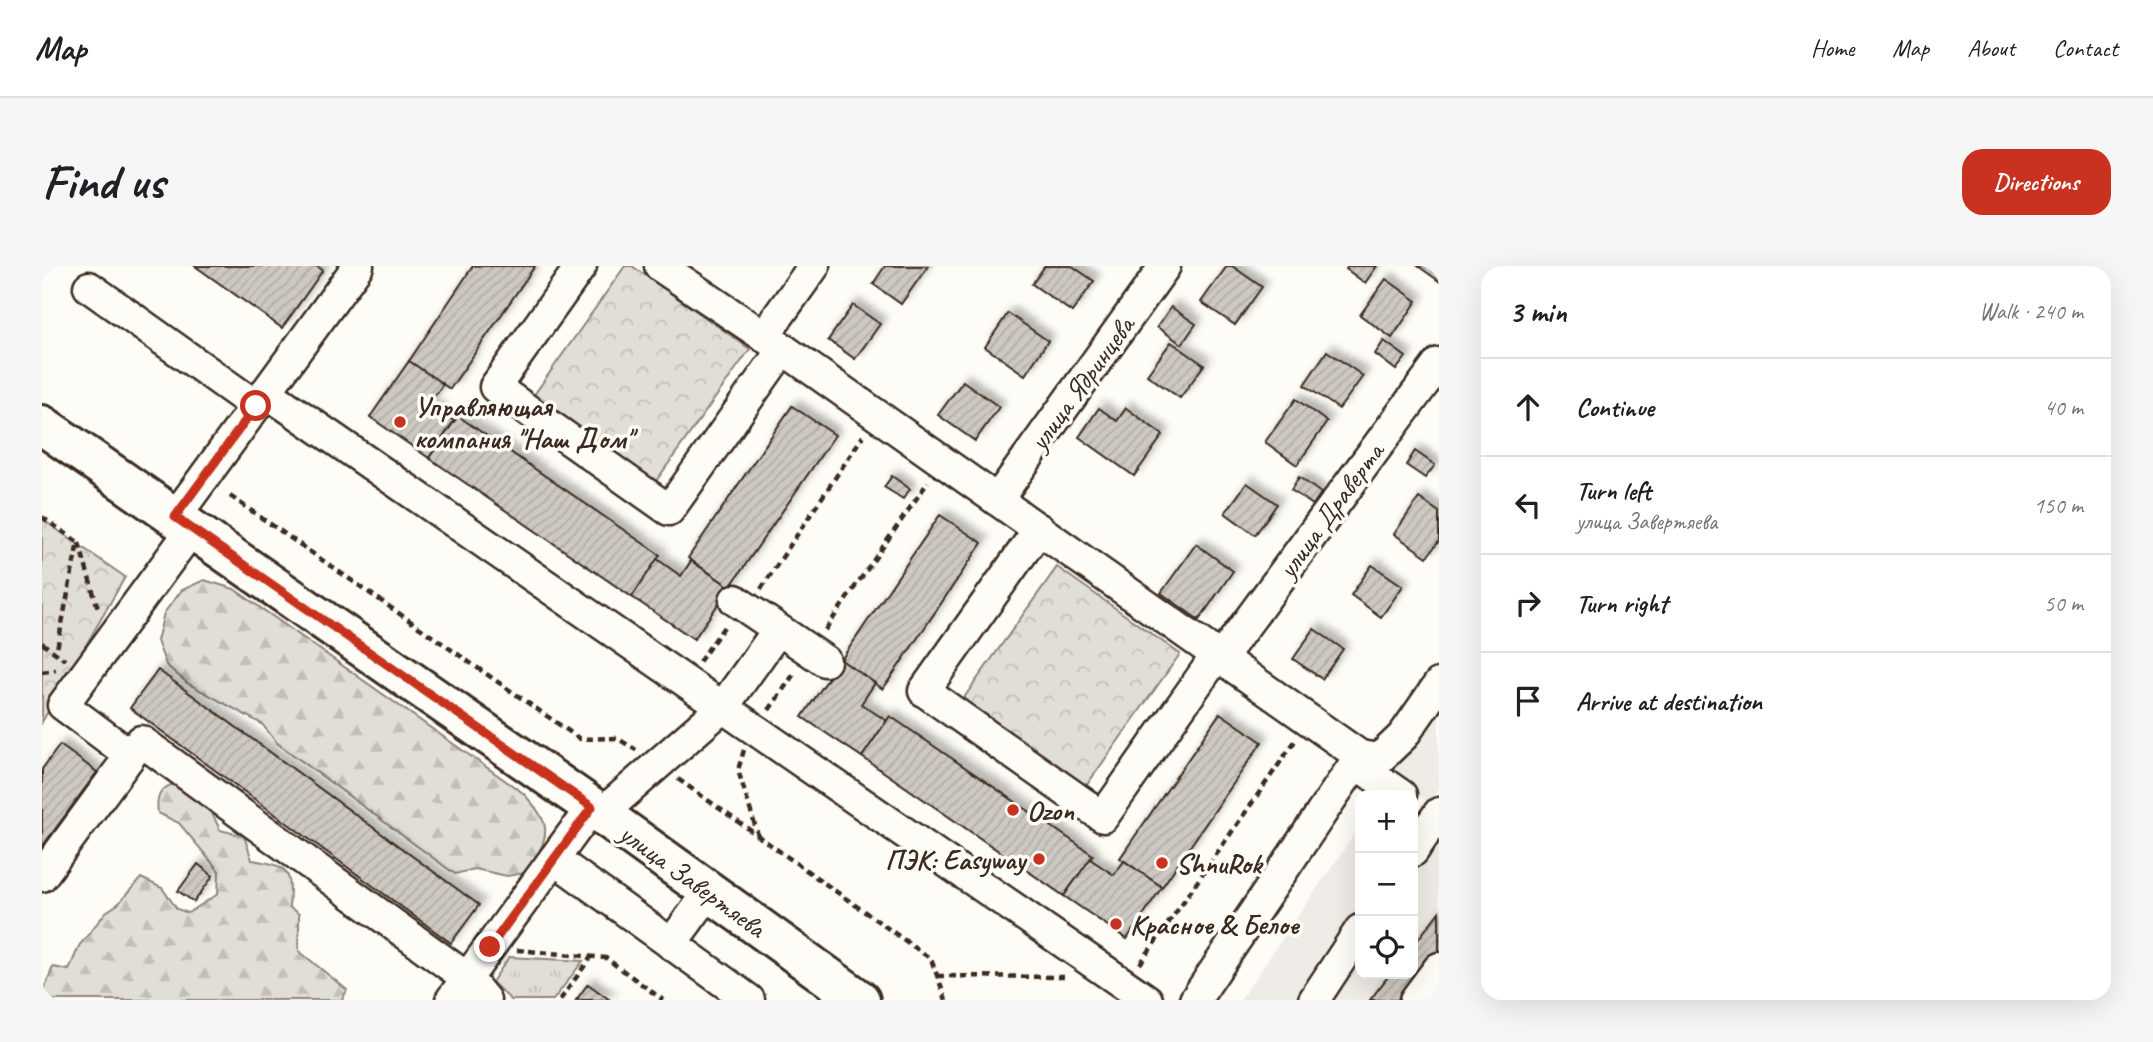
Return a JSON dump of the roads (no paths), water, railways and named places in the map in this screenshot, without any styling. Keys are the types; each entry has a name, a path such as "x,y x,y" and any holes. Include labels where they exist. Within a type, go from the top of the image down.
{"main road":[{"name":"улица Завертяева","path":"42,425 596,810 860,1000"}],"street":[{"path":"581,266 495,387 669,510 774,342 814,266"},
{"path":"660,266 774,342 1310,720 1395,790"},
{"name":"улица Ядринцева","path":"997,500 1165,266"},
{"path":"130,755 63,705 344,271"},
{"path":"89,287 685,681 1136,993"},
{"name":"улица Драверта","path":"1039,529 924,691 1102,817 1439,363"},
{"path":"742,604 825,661"},
{"path":"42,876 141,741 467,993 490,947 554,859 596,810 657,765 723,707 778,630"},
{"path":"1358,759 1379,759 1403,737 1439,684"},
{"path":"1195,1000 1358,759"},
{"path":"1418,838 1429,811"},
{"path":"554,859 749,1000"},
{"path":"671,944 709,891"},
{"path":"1314,1000 1355,938"},
{"path":"1415,1000 1439,968"}],"place":[{"name":"Управляющая компания \"Наш Дом\"","path":"400,422"},
{"name":"Ozon","path":"1013,810"},
{"name":"ПЭК: Easyway","path":"1039,859"},
{"name":"ShnuRok","path":"1162,863"},
{"name":"Красное & Белое","path":"1116,924"}]}
